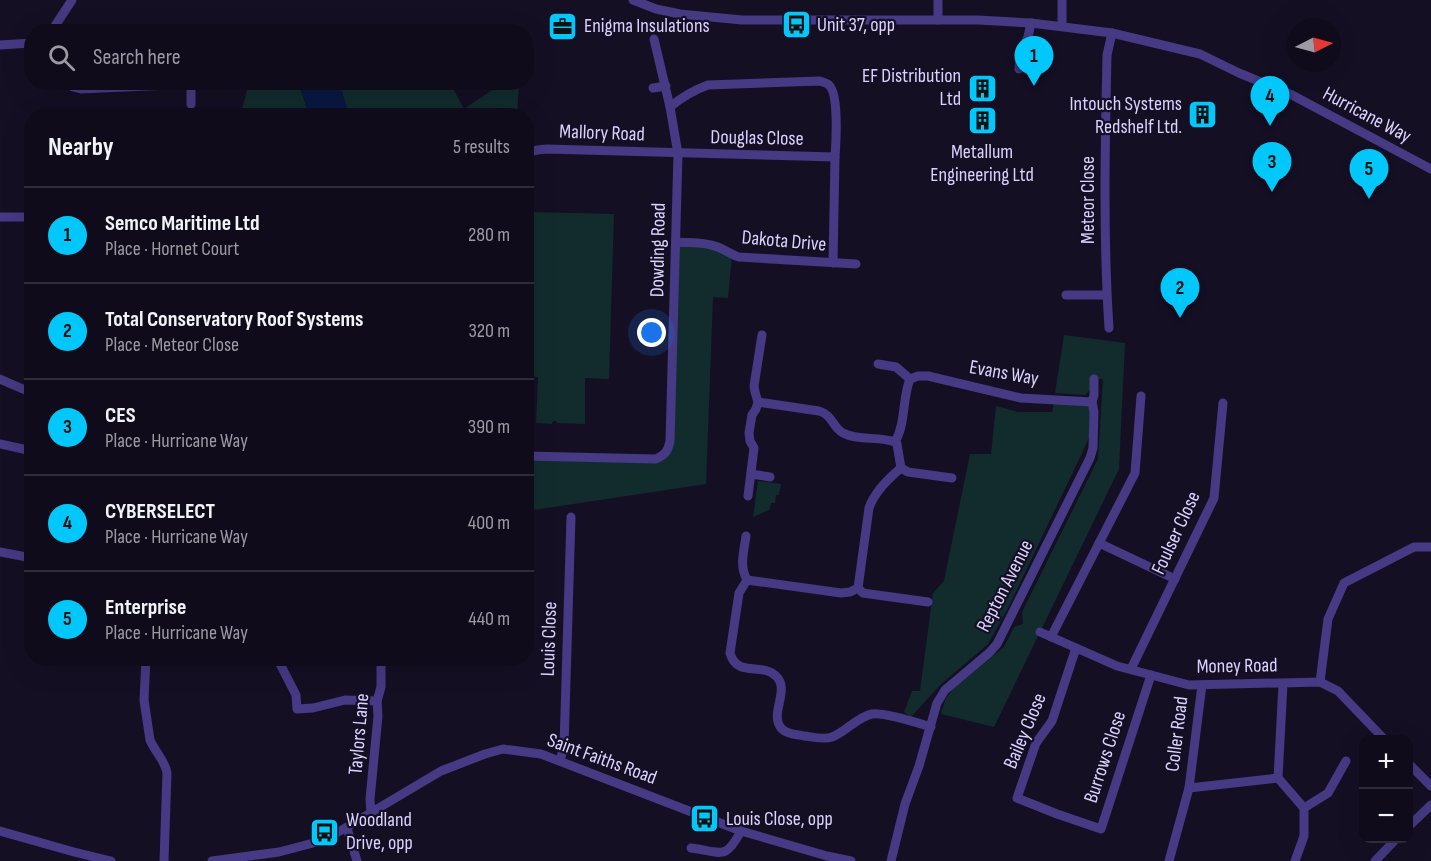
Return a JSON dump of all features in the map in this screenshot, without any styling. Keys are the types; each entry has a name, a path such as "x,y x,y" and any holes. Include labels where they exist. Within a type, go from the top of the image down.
{"street":[{"path":"56,24 72,0"},
{"name":"Hurricane Way","path":"633,0 656,9 680,14 742,20 978,20 1062,26 1112,33 1200,54 1292,95 1431,169"},
{"path":"938,0 938,20"},
{"path":"1062,0 1062,26"},
{"path":"1018,69 1020,54 1028,37 1031,23"},
{"name":"Meteor Close","path":"1109,328 1105,194 1107,55 1112,33"},
{"name":"Dowding Road","path":"534,456 656,459 663,456 668,449 674,351 678,154 666,86 654,39"},
{"path":"0,45 24,44"},
{"path":"670,107 679,99 708,85 820,81 828,84 833,90 836,102 833,263"},
{"path":"653,88 666,86"},
{"path":"191,90 191,104"},
{"path":"836,102 847,101"},
{"name":"Mallory Road","path":"534,150 678,154"},
{"name":"Douglas Close","path":"678,154 836,158"},
{"path":"0,217 24,217"},
{"name":"Dakota Drive","path":"676,242 711,244 739,257 856,264"},
{"path":"1066,295 1107,295"},
{"path":"748,496 754,448 749,433 752,415 758,402 754,386 762,335"},
{"path":"749,347 760,349"},
{"name":"Evans Way","path":"878,364 896,367 910,379 928,376 1021,398 1092,402"},
{"path":"0,379 24,390"},
{"path":"895,442 900,433 910,379"},
{"name":"Repton Avenue","path":"891,861 905,804 938,703 945,690 997,644 1090,458 1093,448 1094,379"},
{"path":"1051,637 1135,473 1141,396"},
{"path":"758,402 825,412 836,427 851,436 895,442"},
{"name":"Foulser Close","path":"1131,669 1214,498 1223,403"},
{"path":"895,442 901,468"},
{"path":"0,444 24,449"},
{"path":"936,476 938,465"},
{"path":"901,468 908,472 952,478"},
{"path":"858,588 869,508 872,500 901,468"},
{"path":"752,474 770,477"},
{"name":"Louis Close","path":"560,761 564,746 571,517"},
{"path":"746,536 742,564 747,580"},
{"path":"1099,543 1175,579"},
{"path":"1380,735 1338,691 1320,682 1328,619 1344,583 1414,547 1431,547"},
{"path":"0,552 24,556"},
{"path":"732,553 744,554"},
{"path":"747,580 739,593 730,653 737,665 772,673 778,677 782,692 778,716 779,724 783,729 789,733 825,739 873,713 930,726"},
{"path":"747,580 841,593 858,588"},
{"path":"901,598 902,587"},
{"path":"858,588 863,593 928,602"},
{"name":"Money Road","path":"1040,632 1117,666 1189,685 1320,682"},
{"name":"Bailey Close","path":"1076,648 1052,721 1036,743 1017,798 1080,822"},
{"path":"146,666 144,700 150,740 164,761 167,773 164,861"},
{"path":"281,666 296,695 297,709 313,708 345,700 377,701"},
{"name":"Taylors Lane","path":"371,813 370,798 381,666"},
{"name":"Burrows Close","path":"1080,822 1101,830 1151,675"},
{"path":"1283,684 1278,778 1304,808 1304,836 1295,861"},
{"name":"Coller Road","path":"1169,861 1189,788 1202,685"},
{"name":"Saint Faiths Road","path":"212,861 260,858 316,842 347,828 441,771 485,754 503,750 541,754 741,831 851,861"},
{"path":"1304,808 1329,793 1346,761"},
{"path":"1413,768 1431,786"},
{"name":"Coller Road","path":"1189,788 1278,778"},
{"path":"1413,822 1431,805"},
{"path":"347,828 357,861"},
{"path":"0,831 96,860 111,861"},
{"path":"691,848 722,856 735,847 741,831"},
{"path":"1375,861 1392,843"}],"green space":[{"path":"247,90 301,90 307,108 242,108"},
{"path":"341,90 454,90 463,108 347,108"},
{"path":"492,90 519,90 517,108 465,108"},
{"path":"534,212 614,214 609,379 585,378 585,424 557,423 556,421 552,424 536,423 538,377 534,377"},
{"path":"676,242 711,244 732,255 728,298 713,297 706,484 534,510 534,457 656,459 668,449"},
{"path":"1064,335 1125,343 1119,469 994,727 941,714 946,698 954,688 1004,647 1014,627 1023,624 1022,612 1098,459 1103,379 1094,379 1091,389 1085,395 1055,393"},
{"path":"1054,402 1085,403 1092,409 1092,430 1084,449 1008,608 988,644 940,685 911,717 904,712 912,691 920,691 933,593 944,581 970,454 991,454 996,406 1018,412 1052,412"},
{"path":"758,481 781,484 775,503 771,503 769,510 753,517"}],"water":[{"path":"301,90 341,90 347,108 307,108"}],"place":[{"name":"Unit 37, opp","path":"796,25"},
{"name":"Enigma Insulations","path":"563,26"},
{"name":"Semco Maritime Ltd","path":"1034,86"},
{"name":"EF Distribution Ltd","path":"982,88"},
{"name":"Intouch Systems Redshelf Ltd.","path":"1203,115"},
{"name":"Metallum Engineering Ltd","path":"982,121"},
{"name":"CYBERSELECT","path":"1270,126"},
{"name":"CES","path":"1272,192"},
{"name":"Enterprise","path":"1369,199"},
{"name":"Total Conservatory Roof Systems","path":"1180,318"},
{"name":"Louis Close, opp","path":"705,819"},
{"name":"Woodland Drive, opp","path":"325,832"}]}
